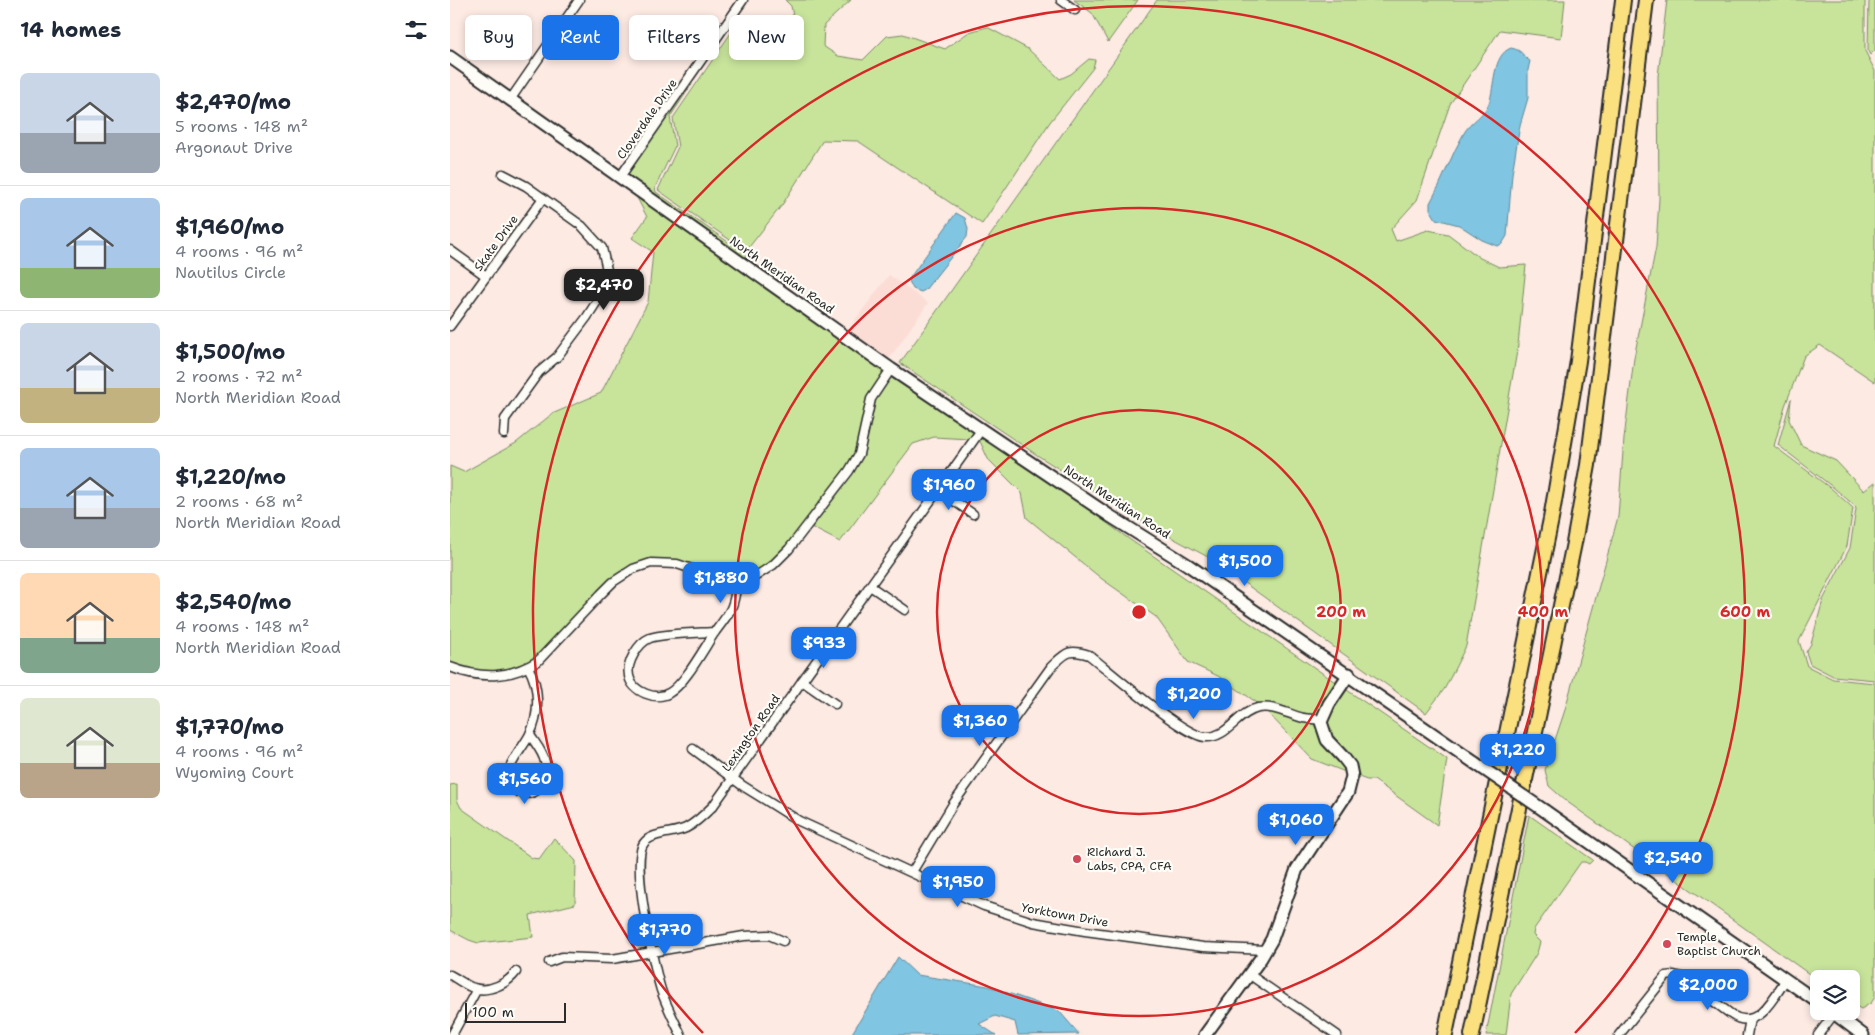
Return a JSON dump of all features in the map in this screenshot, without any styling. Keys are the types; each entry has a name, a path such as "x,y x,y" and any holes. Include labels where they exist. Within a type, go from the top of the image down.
{"highway":[{"path":"1445,1035 1551,519 1563,451 1578,361 1623,0"},
{"path":"1472,1035 1574,543 1588,465 1646,0"}],"main road":[{"name":"North Meridian Road","path":"450,58 891,369 1110,516 1188,564 1810,995"},
{"path":"1204,1035 1250,975 1272,939 1297,869 1342,802 1351,783 1350,766 1327,740 1323,733 1322,720 1329,704 1349,674"},
{"path":"1843,1020 1863,1035"}],"street":[{"path":"510,100 579,0"},
{"name":"Cloverdale Drive","path":"620,177 743,0"},
{"path":"1061,0 1075,10"},
{"path":"503,174 517,180 587,231 602,248 607,270 601,295 588,317 557,357 538,372 505,419 504,434"},
{"name":"Skate Drive","path":"450,326 543,198"},
{"path":"450,250 486,276"},
{"path":"450,667 484,676 507,674 528,667 538,661 613,582 632,569 651,563 677,564 717,578 737,581 756,576 773,566 789,549 849,471 859,454 871,399 891,369"},
{"name":"Lexington Road","path":"653,953 640,880 640,854 643,844 648,840 685,828 712,806 981,430"},
{"path":"938,490 973,514"},
{"path":"715,632 649,638 638,647 632,658 628,675 631,681 646,694 658,696 668,694 678,687 730,612 735,602 737,581"},
{"path":"870,586 905,610"},
{"path":"912,872 953,804 1051,667 1065,654 1075,650 1089,655 1184,728 1203,737 1221,733 1240,717 1258,708 1274,709 1304,718 1322,720"},
{"path":"528,667 534,679 537,704 530,735 508,771 506,778 513,788 523,794 532,794 538,790 544,782 546,771 545,761 530,735"},
{"path":"802,681 835,704"},
{"name":"Yorktown Drive","path":"693,749 766,801 799,821 912,872 968,900 1016,918 1203,947 1265,950"},
{"path":"549,962 562,958 612,959 744,936 768,935 783,941"},
{"path":"653,953 661,991 681,1035"},
{"path":"450,975 477,989 506,983 516,972"},
{"path":"1250,975 1337,1035"},
{"path":"1620,1035 1662,979 1670,975 1681,977 1738,1019 1750,1019 1761,1013 1786,978"},
{"path":"452,1035 477,989"},
{"path":"1747,1035 1750,1019"},
{"path":"1818,1035 1827,1020"}],"shaded area":[{"path":"889,275 928,303 887,362 846,332"}],"green space":[{"path":"785,0 851,0 824,25 823,46 838,56 863,60 887,36 903,34 945,49 969,32 987,27 1028,49 1060,79 1071,74 1089,59 1095,60 1093,68 1050,122 982,224 858,141 823,140 782,205 746,251 658,190 678,147 673,118 712,60 719,60 719,50 729,36 729,60 804,60 804,15 793,15 791,6"},
{"path":"1074,0 1138,0 1108,42 1092,13"},
{"path":"1157,0 1565,0 1561,38 1500,30 1450,104 1417,200 1391,229 1396,241 1428,230 1448,234 1480,258 1499,267 1526,265 1518,345 1466,646 1445,688 1426,713 1208,557 1143,522 1037,455 900,363"},
{"path":"1667,0 1865,0 1865,51 1875,71 1875,382 1820,345 1804,356 1785,406 1774,446 1833,490 1853,508 1847,546 1799,641 1807,666 1833,679 1875,683 1875,997 1871,1003 1861,1009 1860,970 1810,970 1810,975 1566,801 1549,786 1545,770 1564,713 1618,517 1624,439 1634,358 1656,247 1659,199 1658,76"},
{"path":"1869,0 1875,0 1875,50 1870,55 1868,51"},
{"path":"692,84 670,117 675,146 655,188 656,192 744,253 748,253 744,260 626,176 671,110"},
{"path":"633,190 886,369 868,395 855,453 846,469 786,546 770,563 754,572 737,577 725,576 677,561 649,560 630,566 611,579 536,658 525,664 504,670 483,671 472,670 450,663 450,466 464,472 516,443 552,414 601,393 648,302 653,252 632,238 647,217"},
{"path":"893,374 976,431 970,439 934,437 913,444 840,542 811,527 852,473 862,456 875,401"},
{"path":"1791,399 1789,420 1801,445 1836,461 1864,491 1875,482 1875,680 1833,676 1810,664 1806,652 1811,644 1823,600 1850,548 1856,509 1834,488 1778,445"},
{"path":"979,439 990,440 1017,458 1129,539 1338,684 1319,716 1259,704 1218,676 1188,662 1156,617 1102,579 1027,518 1022,493 988,459"},
{"path":"1344,688 1447,759 1437,825 1374,780 1367,780 1356,776 1327,732 1326,717"},
{"path":"1266,711 1318,723 1348,773 1312,759"},
{"path":"457,784 457,800 461,808 532,858 539,859 554,838 576,861 575,904 530,915 533,937 478,943 450,930 450,785"},
{"path":"1529,815 1593,860 1589,864 1581,862 1534,929 1533,935 1540,942 1537,953 1511,994 1506,1035 1486,1035"}],"water":[{"path":"1511,48 1521,52 1530,61 1528,70 1528,98 1520,125 1512,174 1507,236 1502,244 1497,246 1482,240 1459,225 1436,219 1430,209 1430,203 1464,133 1487,107 1497,64 1500,57"},
{"path":"956,213 965,218 968,229 967,237 925,290 921,292 913,289 909,281 911,276"},
{"path":"898,957 917,975 988,986 1059,1011 1079,1034 1018,1035 1015,1022 995,1016 979,1024 996,1035 851,1035"}],"place":[{"name":"Richard J. Labs, CPA, CFA","path":"1077,859"},
{"name":"Temple Baptist Church","path":"1667,944"}]}
